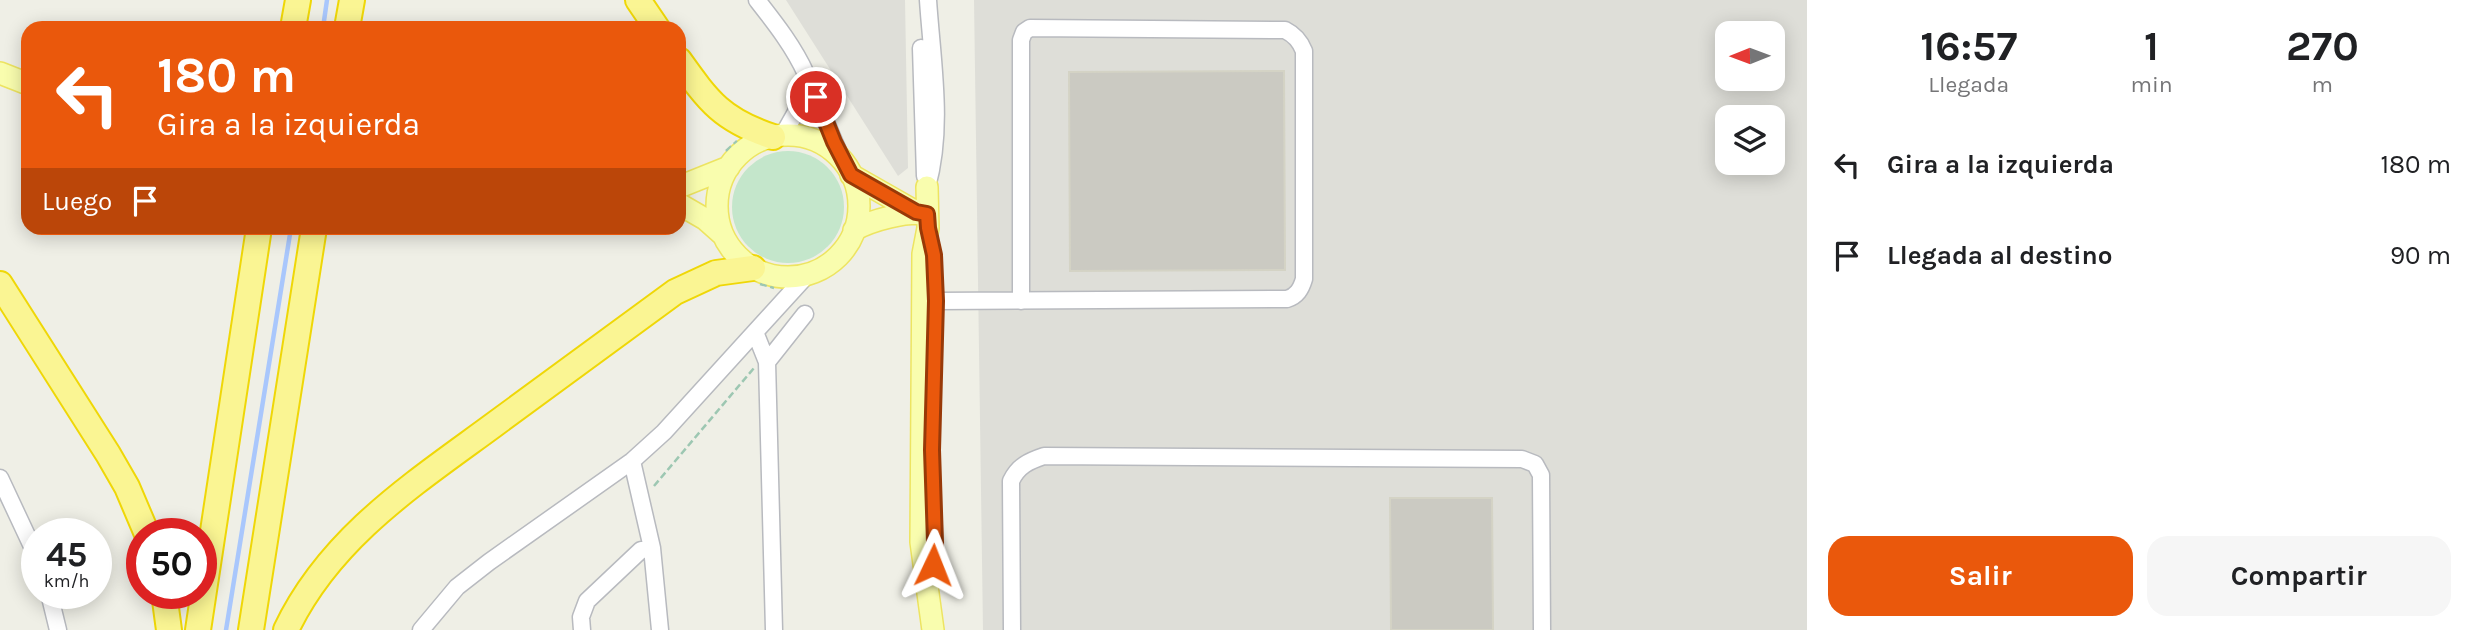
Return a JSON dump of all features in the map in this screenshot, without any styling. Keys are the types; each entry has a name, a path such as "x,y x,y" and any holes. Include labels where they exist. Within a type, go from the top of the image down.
{"highway":[{"path":"294,21 298,0"},
{"path":"348,21 352,0"},
{"path":"638,0 652,21"},
{"path":"686,70 706,97 726,116 739,125 778,136"},
{"path":"198,630 258,235"},
{"path":"251,630 313,235"},
{"path":"286,630 301,601 329,562 361,526 403,492 676,292 716,273 753,268"},
{"path":"0,284 108,454 127,487 140,518"},
{"path":"166,609 169,630"}],"main road":[{"path":"0,73 21,81"},
{"path":"723,235 718,217 718,197 729,167 744,151 761,141 778,136 796,136 818,142 828,148 848,170 924,218 934,255 936,301 932,450 935,542 932,621"},
{"path":"686,184 729,167"},
{"path":"686,208 705,219 723,235 738,257 753,268 782,277 807,275 818,271 837,257 849,242 854,230 859,209 858,197 848,170"},
{"path":"927,187 923,254 921,542 932,621"},
{"path":"854,230 877,220 924,218"}],"street":[{"path":"757,0 785,37 806,73 848,170"},
{"path":"920,0 923,167 927,187"},
{"path":"927,187 937,131 928,0"},
{"path":"936,301 1021,301 1294,297 1302,288 1304,279 1304,51 1293,34 1285,30 1030,28 1024,32 1021,40 1021,301"},
{"path":"778,136 800,106 806,73"},
{"path":"421,630 457,587 632,461 664,432 807,275"},
{"path":"767,362 805,314"},
{"path":"755,332 767,362 774,630"},
{"path":"1012,630 1011,481 1016,470 1029,461 1044,456 1058,456 1522,459 1535,464 1541,475 1542,630"},
{"path":"632,461 652,548 660,630"},
{"path":"0,478 21,523"},
{"path":"582,630 583,608 587,601 640,550 652,548"},
{"path":"53,609 58,630"}],"path":[{"path":"641,502 753,369 767,362"}],"shaded area":[{"path":"786,0 905,0 908,168 898,176"},
{"path":"974,0 1807,0 1807,630 983,630"}],"green space":[{"path":"788,151 810,155 828,167 840,185 844,207 840,229 828,247 810,259 788,263 766,259 748,247 736,229 732,207 736,185 748,167 766,155"}],"building":[{"path":"1284,71 1285,270 1070,271 1069,72"},
{"path":"1390,498 1492,498 1493,630 1391,630"}],"waterway":[{"path":"324,21 327,0"},
{"path":"226,630 290,235"}],"route":[{"path":"816,97 851,175 916,212 927,214 934,255 936,301 932,450 935,542 933,565"}]}
